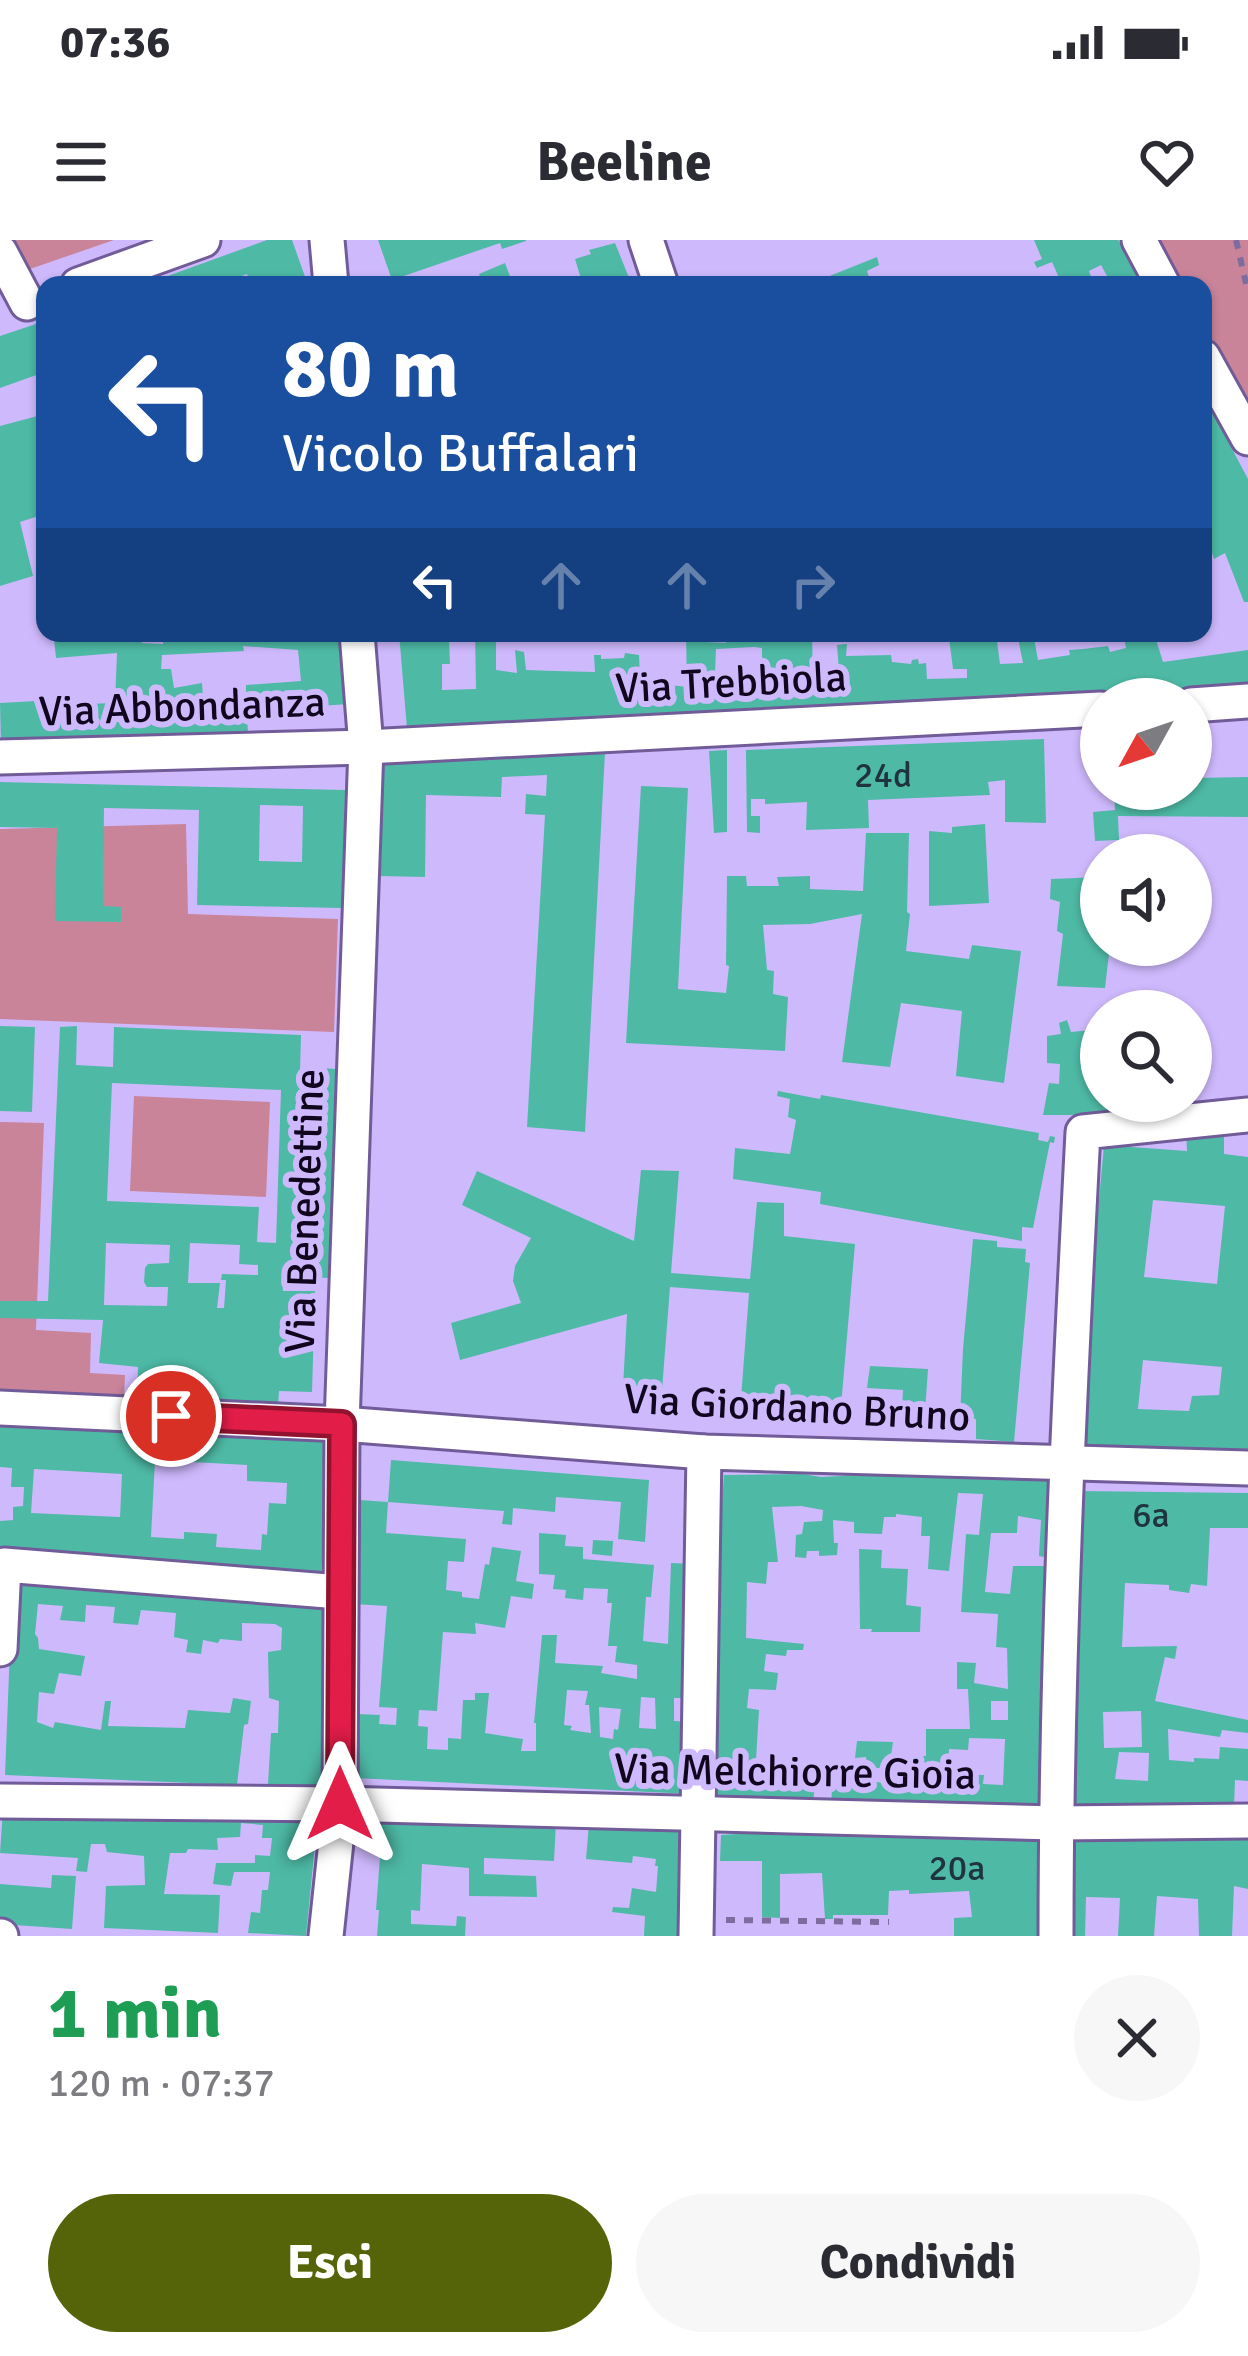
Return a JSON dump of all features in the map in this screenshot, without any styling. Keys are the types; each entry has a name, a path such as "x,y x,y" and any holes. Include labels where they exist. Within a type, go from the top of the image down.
{"street":[{"path":"103,276 203,240"},
{"path":"327,240 330,276"},
{"path":"646,240 658,276"},
{"path":"1138,240 1158,276"},
{"path":"0,252 24,304"},
{"path":"1212,373 1248,438"},
{"name":"Via Benedettine","path":"326,1936 340,1804 342,1424 366,747 358,642"},
{"path":"1212,703 1248,700"},
{"name":"Via Trebbiola","path":"366,747 1080,710"},
{"name":"Via Abbondanza","path":"0,758 366,747"},
{"path":"1056,1936 1066,1464 1083,1132 1248,1115"},
{"name":"Via Giordano Bruno","path":"0,1408 342,1424 704,1451 1248,1468"},
{"path":"704,1451 699,1816 704,1928"},
{"path":"0,1649 4,1565 340,1592"},
{"name":"Via Melchiorre Gioia","path":"0,1801 340,1804 1056,1823 1248,1821"}],"path":[{"path":"1236,240 1248,292"},
{"path":"704,1928 889,1922"}],"shaded area":[{"path":"14,240 114,240 30,269"},
{"path":"1158,240 1248,240 1248,404 1212,339 1212,276 1178,276"},
{"path":"186,824 188,914 338,919 334,1032 0,1019 0,829"},
{"path":"134,1096 270,1102 266,1197 130,1191"},
{"path":"0,1122 44,1123 36,1330 91,1333 90,1373 125,1375 124,1397 0,1392"}],"building":[{"path":"267,240 292,240 305,276 247,274 168,276"},
{"path":"378,240 526,240 502,249 500,243 404,276 391,276"},
{"path":"1034,240 1118,240 1140,276 1107,276 1101,265 1089,271 1091,276 1058,276 1052,262 1037,268 1034,262 1042,259"},
{"path":"615,243 628,276 580,276 575,259 591,254 589,250"},
{"path":"877,257 879,265 867,271 869,276 830,276"},
{"path":"505,263 510,276 480,276"},
{"path":"36,324 36,375 0,388 0,336"},
{"path":"1212,411 1248,479 1248,602 1244,602 1225,553 1214,559"},
{"path":"36,416 36,517 20,522 33,576 0,586 0,426"},
{"path":"54,642 344,642 349,704 247,711 248,735 1,744 0,703 115,703 117,653 56,658","holes":["243,646 298,650 301,681 246,685 246,696 203,697 202,683 174,688 171,669 161,669 162,655 244,651"]},
{"path":"400,642 449,642 450,664 442,664 442,690 476,689 475,642 496,642 496,670 517,673 515,650 524,652 526,670 595,672 594,655 601,659 639,655 640,677 652,678 653,690 670,691 670,685 687,687 686,642 812,642 813,683 840,684 837,645 847,644 846,656 891,655 892,662 911,664 918,659 919,664 926,663 927,679 967,678 967,669 953,669 950,642 997,642 1000,664 1023,663 1019,642 1035,642 1038,660 1070,655 1069,650 1108,646 1110,652 1126,648 1125,642 1157,642 1163,662 1248,650 1248,685 1234,687 1235,692 1212,694 1212,678 1080,678 1080,700 407,729","holes":["762,648 762,674 757,678 734,681 733,674 715,674 716,649"]},
{"path":"1044,739 1046,823 1005,822 1005,780 988,782 990,795 868,800 869,828 806,830 807,802 765,804 765,799 751,799 751,816 760,816 760,833 747,832 746,750"},
{"path":"727,750 727,832 714,833 709,751"},
{"path":"548,751 605,752 585,1132 527,1127 545,815 525,814 526,794 546,796 547,775 502,777 501,797 426,795 425,877 377,876 381,762 548,756"},
{"path":"1248,777 1248,817 1118,816 1119,834 1095,834 1093,812 1212,810 1212,778"},
{"path":"0,782 345,790 343,908 197,905 199,810 104,808 103,906 121,907 121,922 55,921 57,828 0,827","holes":["260,805 303,806 302,862 259,861"]},
{"path":"641,786 688,788 678,989 726,993 727,876 746,876 747,886 779,886 777,877 810,876 810,889 863,891 866,833 909,833 906,951 969,959 972,945 1021,951 1004,1083 956,1076 962,1011 901,1003 890,1067 842,1062 862,914 810,924 763,925 767,970 774,971 773,994 788,997 785,1051 626,1043"},
{"path":"985,824 989,903 929,906 929,831 952,833 952,827"},
{"path":"1080,878 1080,966 1108,966 1105,988 1057,986 1063,934 1057,931 1060,902 1050,899 1051,879"},
{"path":"1067,1020 1071,1032 1080,1031 1080,1115 1043,1115 1049,1083 1059,1084 1060,1064 1047,1063 1047,1036 1061,1034 1059,1023"},
{"path":"0,1026 35,1027 32,1112 0,1111"},
{"path":"77,1026 76,1065 113,1067 114,1027 301,1035 300,1072 336,1069 329,1278 282,1276 283,1291 315,1291 312,1392 279,1391 278,1407 137,1400 138,1367 99,1363 103,1320 0,1318 0,1301 48,1301 60,1027","holes":["112,1083 281,1090 276,1243 257,1242 259,1207 107,1201","106,1243 170,1245 169,1263 148,1264 144,1282 147,1287 168,1287 167,1306 104,1305","190,1243 240,1245 239,1264 258,1265 258,1275 222,1274 221,1280 226,1280 224,1308 217,1308 220,1283 188,1283"]},
{"path":"778,1091 1039,1133 1038,1140 1048,1142 1050,1136 1055,1137 1050,1142 1033,1228 1022,1227 1022,1241 820,1204 821,1192 733,1179 735,1148 790,1154 796,1120 788,1117 790,1099 777,1096"},
{"path":"1224,1126 1224,1154 1248,1157 1248,1457 1076,1453 1104,1145 1187,1151 1186,1130","holes":["1153,1200 1225,1206 1217,1284 1144,1277","1143,1360 1222,1367 1219,1395 1192,1396 1189,1411 1138,1409"]},
{"path":"641,1170 679,1171 671,1273 750,1279 757,1202 784,1203 784,1236 855,1244 840,1418 740,1411 749,1293 670,1287 662,1390 623,1387 627,1314 460,1360 451,1323 521,1303 513,1281 515,1266 531,1238 462,1205 477,1171 634,1241"},
{"path":"973,1239 1026,1249 1025,1262 1030,1263 1014,1442 976,1439 976,1419 960,1418"},
{"path":"870,1366 928,1369 924,1426 901,1424 903,1390 867,1388"},
{"path":"0,1423 328,1440 321,1579 0,1551 0,1521 13,1520 13,1507 23,1506 24,1487 11,1487 12,1468 0,1467","holes":["155,1460 247,1465 247,1481 287,1483 286,1504 269,1503 261,1550 216,1547 217,1534 151,1537","34,1469 122,1474 120,1517 31,1513"]},
{"path":"391,1460 649,1480 645,1542 618,1539 621,1502 556,1497 555,1512 513,1508 512,1525 502,1524 504,1511 388,1502"},
{"path":"902,1473 1054,1476 1044,1814 831,1809 833,1764 855,1764 854,1781 894,1783 895,1768 867,1768 866,1757 855,1758 857,1741 893,1742 891,1756 926,1756 926,1729 970,1729 968,1689 957,1689 957,1662 976,1663 974,1683 1008,1689 1007,1648 996,1647 998,1614 961,1612 966,1534 979,1535 983,1494 958,1493 949,1571 928,1569 930,1536 921,1536 922,1517 884,1517 882,1534 854,1533 854,1522 833,1520 837,1555 807,1551 806,1558 795,1557 796,1535 802,1534 804,1522 822,1521 823,1510 772,1507 778,1562 768,1562 766,1584 747,1582 746,1638 804,1644 803,1650 787,1650 786,1656 766,1654 764,1671 778,1673 776,1690 749,1689 747,1708 759,1710 755,1777 815,1780 813,1807 712,1802 724,1475","holes":["1018,1516 1041,1520 1039,1556 1048,1558 1048,1566 1013,1566 1010,1594 985,1592 991,1533 1017,1533","991,1701 1008,1701 1008,1720 991,1720","969,1738 1005,1739 1003,1785 983,1784 984,1775 948,1774 949,1749 968,1750"]},
{"path":"1078,1491 1248,1493 1248,1528 1210,1528 1207,1586 1191,1584 1189,1593 1169,1590 1169,1585 1125,1583 1122,1647 1177,1646 1175,1659 1165,1657 1155,1701 1248,1720 1248,1733 1222,1730 1220,1737 1168,1729 1169,1760 1219,1759 1220,1747 1248,1749 1248,1781 1235,1780 1234,1807 1070,1812","holes":["1141,1711 1142,1747 1104,1748 1103,1712","1119,1752 1149,1753 1148,1781 1115,1779"]},
{"path":"360,1500 388,1502 386,1533 466,1539 464,1562 448,1561 446,1590 462,1592 462,1597 479,1599 492,1547 521,1551 516,1581 534,1584 532,1599 511,1596 505,1628 475,1623 476,1634 443,1632 437,1711 419,1710 418,1726 428,1727 427,1749 448,1750 448,1738 461,1739 463,1700 475,1700 475,1693 489,1693 485,1733 523,1739 521,1751 536,1751 542,1635 557,1635 555,1663 603,1666 601,1673 637,1679 637,1665 615,1662 617,1646 608,1646 612,1603 607,1603 608,1589 584,1588 583,1600 565,1598 566,1590 553,1589 555,1575 539,1574 539,1533 566,1535 565,1546 583,1547 583,1559 654,1565 643,1641 668,1644 671,1563 691,1564 694,1698 674,1698 674,1721 693,1722 692,1794 354,1778 358,1714 380,1715 379,1724 396,1725 397,1708 379,1707 387,1606 353,1604","holes":["567,1690 588,1691 585,1705 589,1705 591,1733 564,1725","641,1697 655,1698 656,1729 639,1728","599,1707 621,1709 613,1739 600,1737"]},
{"path":"593,1540 613,1541 612,1556 592,1554"},
{"path":"859,1549 882,1550 881,1568 908,1569 906,1605 921,1607 920,1632 860,1629"},
{"path":"13,1571 178,1587 322,1609 320,1792 268,1784 271,1733 278,1733 279,1701 269,1698 268,1652 281,1650 282,1628 242,1623 242,1641 203,1640 201,1654 186,1652 188,1640 174,1637 176,1613 141,1610 138,1625 113,1623 115,1607 86,1605 85,1622 60,1620 63,1606 38,1604 35,1634 39,1649 85,1656 81,1676 59,1673 54,1694 39,1692 37,1722 53,1728 55,1722 101,1730 105,1701 111,1701 108,1726 185,1728 188,1710 230,1713 233,1698 251,1701 237,1785 5,1775"},
{"path":"3,1809 318,1814 306,1936 248,1933 251,1912 260,1913 270,1872 234,1872 231,1886 213,1884 216,1863 255,1863 255,1855 270,1856 272,1838 262,1838 263,1825 241,1823 240,1837 217,1838 218,1850 170,1853 164,1894 220,1895 218,1933 104,1928 106,1886 145,1885 144,1856 107,1852 105,1844 91,1844 87,1872 76,1871 78,1858 0,1853"},
{"path":"377,1817 556,1822 554,1861 484,1858 484,1874 536,1876 537,1897 469,1896 469,1868 422,1864 420,1911 411,1910 411,1924 456,1926 457,1916 466,1917 465,1936 377,1936 381,1843 376,1842"},
{"path":"589,1824 695,1831 687,1936 644,1936 645,1916 612,1912 613,1907 629,1908 632,1888 656,1892 658,1866 656,1859 633,1856 632,1863 586,1859"},
{"path":"847,1832 848,1837 1042,1839 1041,1936 954,1936 954,1918 972,1917 969,1891 889,1891 888,1915 825,1919 822,1873 780,1874 780,1918 762,1917 762,1861 720,1861 721,1835"},
{"path":"1066,1833 1248,1837 1248,1889 1234,1886 1232,1936 1199,1936 1198,1899 1157,1896 1154,1936 1118,1936 1120,1898 1086,1897 1085,1936 1064,1936"},
{"path":"52,1875 76,1876 72,1929 0,1924 0,1884 51,1888"}],"route":[{"path":"171,1416 342,1424 340,1804"}]}
